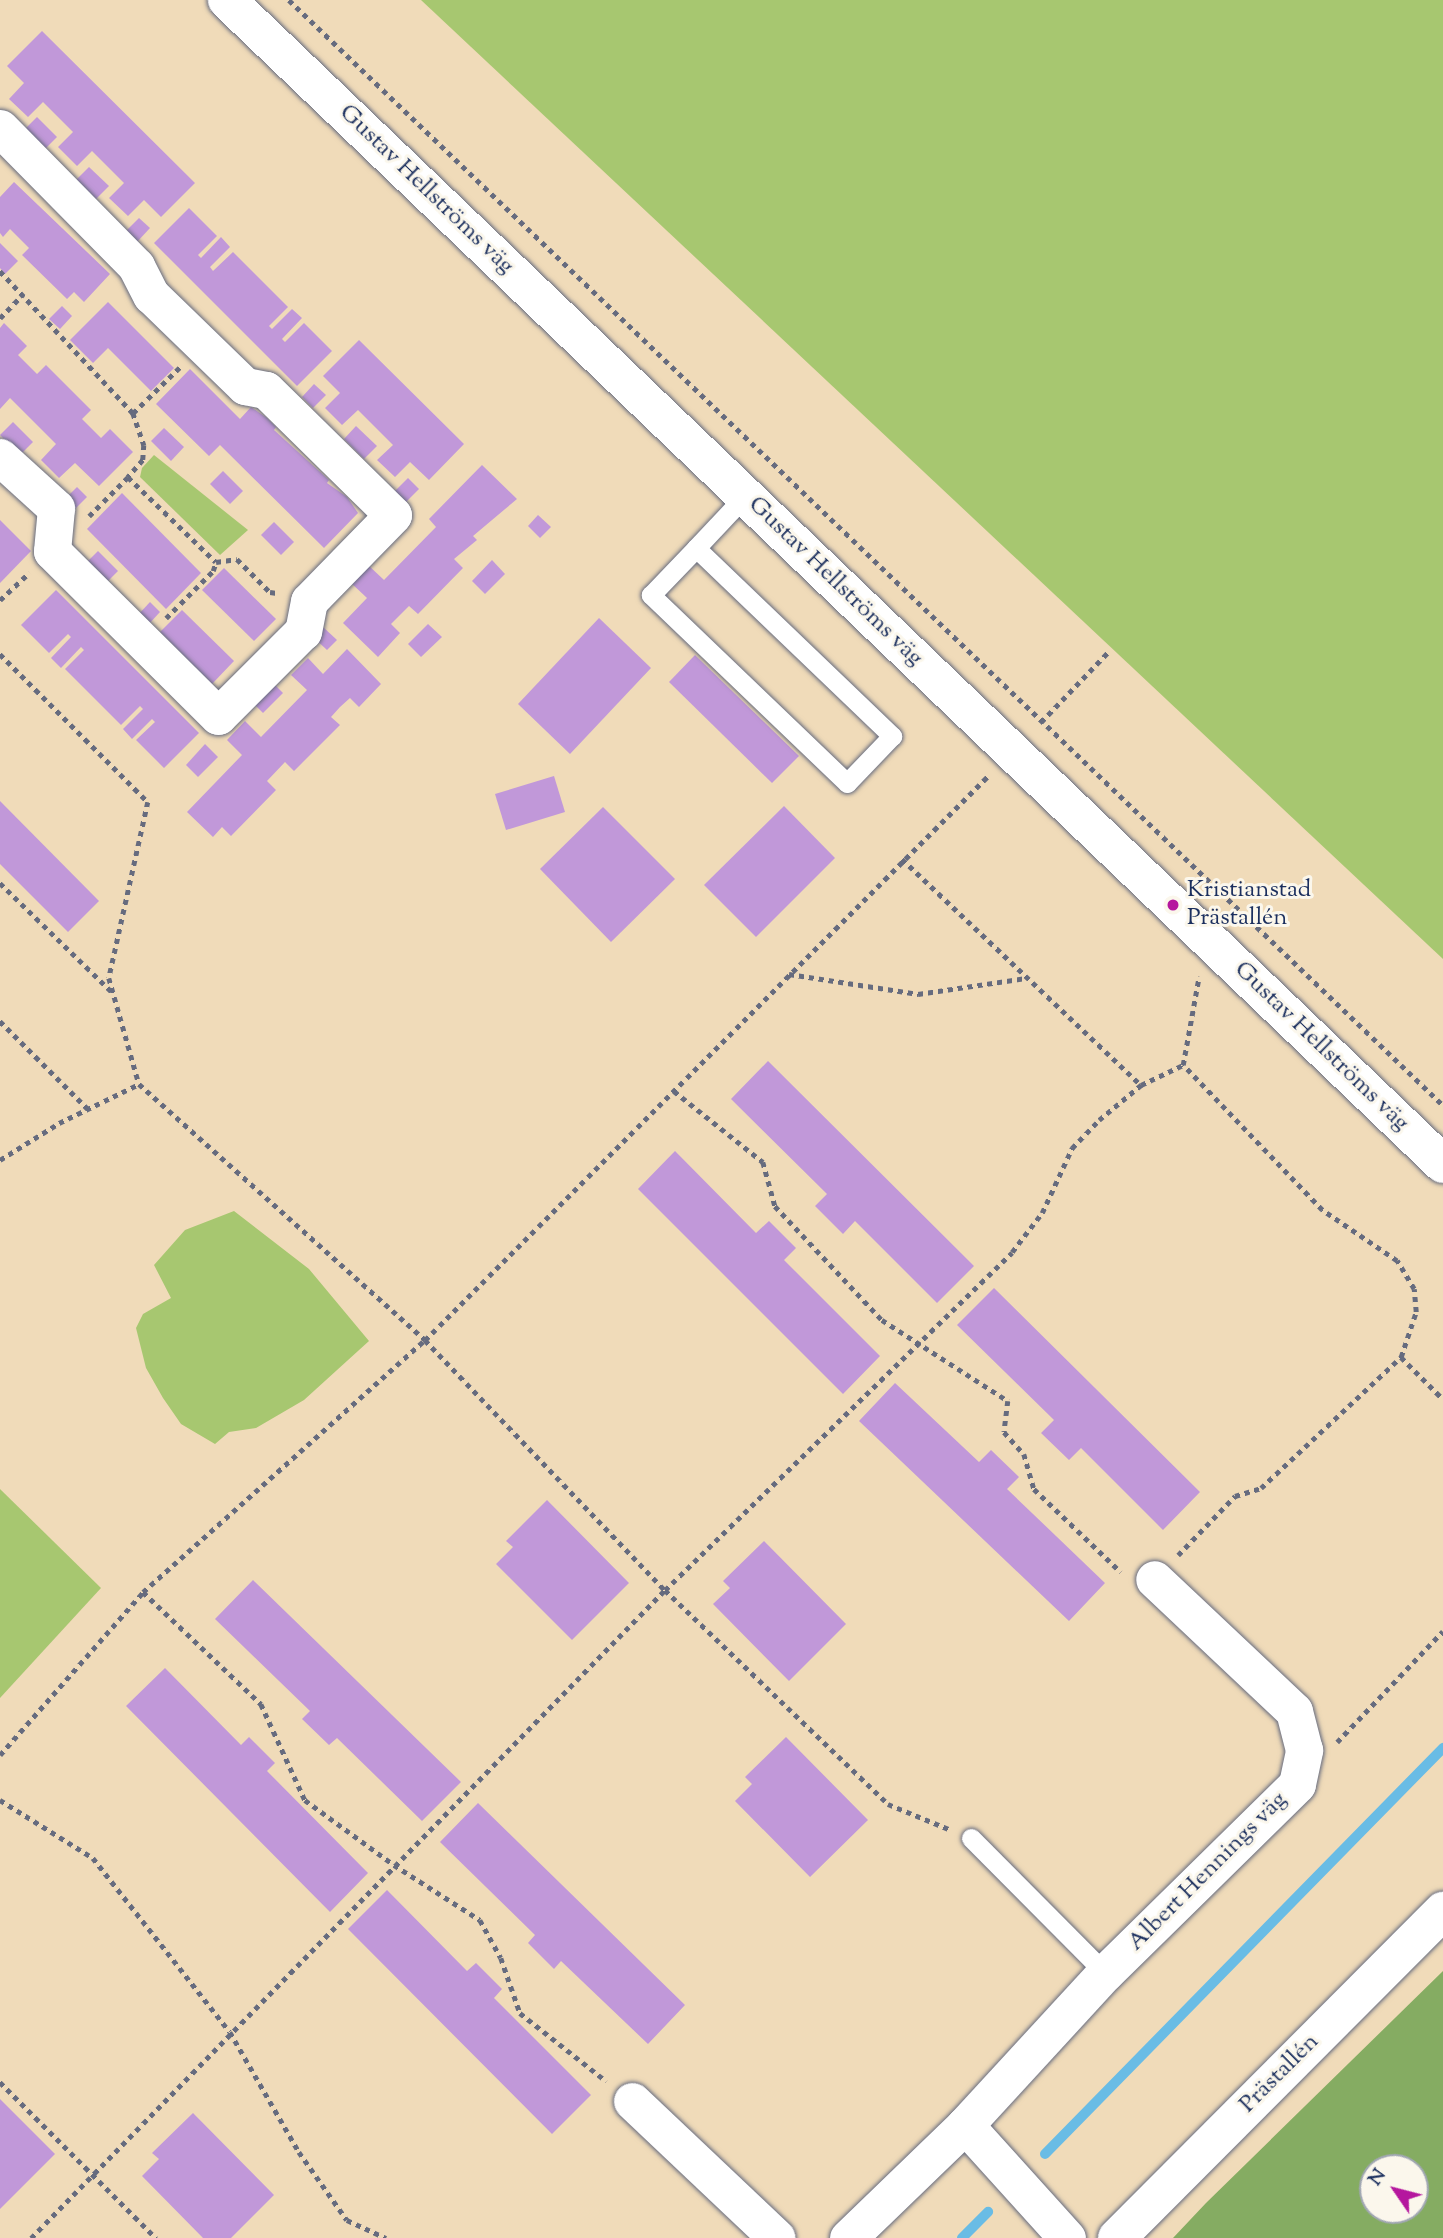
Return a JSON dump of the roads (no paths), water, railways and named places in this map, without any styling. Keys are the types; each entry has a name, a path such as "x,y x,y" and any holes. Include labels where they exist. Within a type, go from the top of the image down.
{"street":[{"name":"Gustav Hellströms väg","path":"227,0 1443,1164"},
{"path":"0,128 136,266 152,295 202,345 245,386 266,390 393,515 309,601 303,631 218,716 52,551 56,508 0,457"},
{"name":"Albert Hennings väg","path":"848,2238 965,2125 1105,1973 1297,1784 1304,1750 1294,1711 1154,1579"},
{"name":"Prästallén","path":"1117,2238 1443,1911"},
{"path":"632,2101 777,2238"},
{"path":"965,2125 1067,2238"}],"lane":[{"path":"696,548 892,736 847,783 651,595 745,496"},
{"path":"971,1838 1105,1973"}],"waterway":[{"path":"1045,2154 1443,1748"},
{"path":"962,2238 988,2212"}],"place":[{"name":"Kristianstad Prästallén","path":"1173,905"}]}
